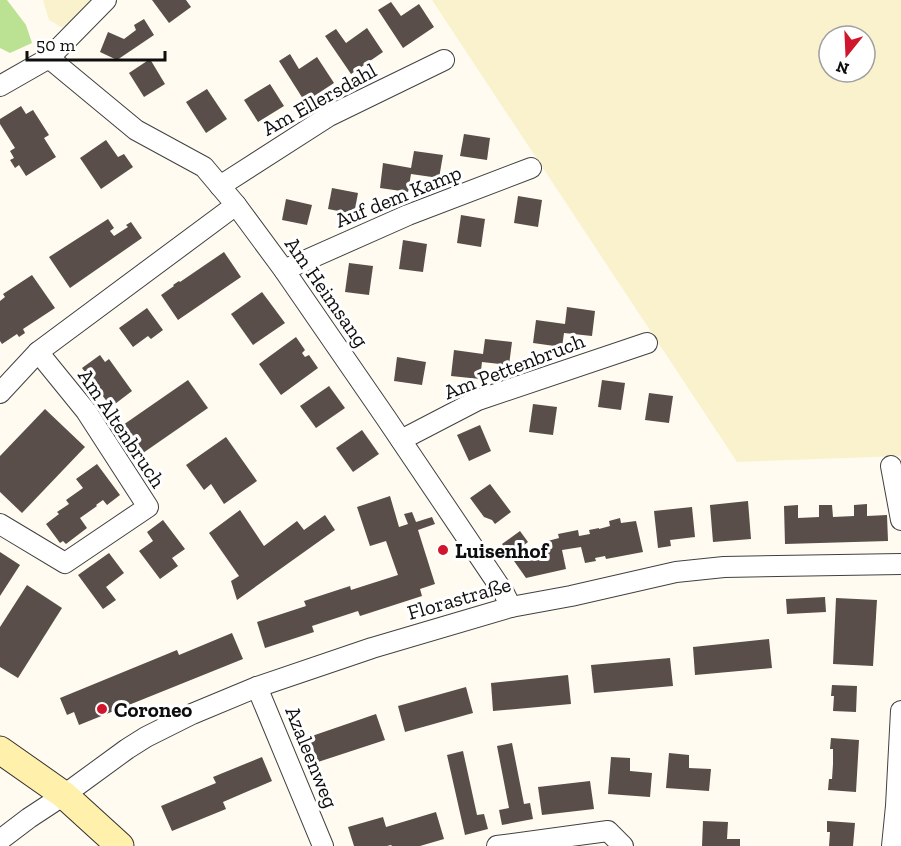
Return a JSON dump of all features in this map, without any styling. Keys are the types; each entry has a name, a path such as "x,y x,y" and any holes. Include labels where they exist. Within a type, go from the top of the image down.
{"main road":[{"path":"0,750 64,795 120,846"}],"street":[{"path":"0,86 48,58 106,0"},
{"name":"Am Heimsang","path":"48,58 136,130 204,166 284,270 401,440 504,593 511,607"},
{"name":"Am Ellersdahl","path":"220,186 329,116 444,60"},
{"name":"Auf dem Kamp","path":"284,270 408,215 531,168"},
{"path":"0,393 38,352 236,205"},
{"name":"Am Pettenbruch","path":"401,440 478,400 647,343"},
{"name":"Am Altenbruch","path":"0,524 65,563 148,507 86,411 38,352"},
{"path":"891,466 901,520"},
{"name":"Florastraße","path":"0,840 146,737 192,714 257,687 372,648 511,607 676,572 724,567 901,564"},
{"name":"Azaleenweg","path":"257,687 323,846"},
{"path":"892,846 898,805 901,711"},
{"path":"497,846 608,831 623,846"}],"shaded area":[{"path":"43,0 98,0 65,29 49,20"},
{"path":"432,0 901,0 901,456 737,462"}],"green space":[{"path":"0,0 7,0 26,25 32,43 10,53 0,48"}],"building":[{"path":"152,0 186,0 191,7 169,23"},
{"path":"391,2 401,16 419,4 434,27 403,48 378,10"},
{"path":"144,19 154,35 117,60 100,52 108,32 124,39 136,30 134,25"},
{"path":"367,28 383,52 351,74 325,36 336,29 346,43"},
{"path":"290,54 299,69 317,57 334,83 305,102 279,61"},
{"path":"150,59 165,84 144,97 129,73"},
{"path":"270,84 284,106 258,122 244,100"},
{"path":"207,89 227,119 206,133 186,102"},
{"path":"21,106 26,114 33,110 49,135 44,138 56,157 26,176 19,165 15,168 10,160 14,158 10,151 15,148 0,124 0,119"},
{"path":"464,134 490,138 487,160 460,156"},
{"path":"106,140 118,157 124,154 133,167 101,189 80,158"},
{"path":"414,151 443,155 439,178 411,174 408,192 380,188 383,163 411,168"},
{"path":"332,188 358,193 354,214 328,209"},
{"path":"518,196 542,200 538,227 514,223"},
{"path":"286,199 312,205 307,225 282,220"},
{"path":"461,215 485,219 481,247 457,243"},
{"path":"108,219 114,228 110,231 114,236 128,227 126,225 131,222 142,238 70,288 49,257"},
{"path":"403,240 427,244 423,272 399,269"},
{"path":"224,252 241,277 178,320 161,295"},
{"path":"349,263 373,266 369,295 345,292"},
{"path":"32,275 55,308 23,329 25,333 19,337 17,334 2,344 0,341 0,301 5,297 3,294"},
{"path":"262,292 285,323 253,345 231,314"},
{"path":"567,307 595,311 592,336 564,333 562,347 533,343 536,320 565,324"},
{"path":"147,308 163,330 151,339 148,336 133,347 119,328"},
{"path":"296,337 305,350 302,353 305,357 309,355 318,368 281,395 259,364"},
{"path":"485,339 512,342 509,365 482,362 480,379 451,376 454,350 483,354"},
{"path":"100,355 105,362 109,359 132,391 111,407 82,368"},
{"path":"397,357 426,362 422,385 394,381"},
{"path":"188,380 208,408 143,453 123,425"},
{"path":"602,380 625,383 621,410 598,407"},
{"path":"329,386 345,408 316,428 300,406"},
{"path":"649,393 673,396 669,423 645,420"},
{"path":"533,404 557,407 553,435 529,432"},
{"path":"45,409 85,447 22,513 0,492 0,456"},
{"path":"480,425 491,451 469,461 457,435"},
{"path":"362,430 379,454 353,472 336,448"},
{"path":"226,437 257,481 224,504 211,484 204,490 186,465"},
{"path":"97,464 120,495 107,505 103,500 96,505 80,518 87,528 66,544 63,541 60,543 46,524 59,514 57,512 69,504 66,500 83,488 76,479"},
{"path":"490,484 511,512 495,524 484,517 470,498"},
{"path":"390,496 399,527 408,524 404,514 412,512 416,522 432,517 435,524 418,530 435,584 420,589 422,596 360,616 358,611 312,626 314,632 265,648 257,622 306,606 304,601 350,586 351,590 398,575 386,541 370,546 357,507"},
{"path":"748,501 751,539 713,542 710,505"},
{"path":"867,504 867,516 887,515 888,541 785,544 784,506 798,505 798,518 819,517 819,505 832,505 833,517 854,516 854,505"},
{"path":"692,507 695,537 670,540 671,546 658,548 654,511"},
{"path":"240,510 264,546 297,521 304,530 325,515 335,530 237,600 231,581 239,576 209,533"},
{"path":"620,518 621,523 636,521 643,552 606,559 605,556 585,563 581,547 562,550 566,569 526,578 502,544 520,531 528,542 524,545 527,550 545,546 544,542 559,538 558,534 578,530 579,536 590,534 589,530 610,526 609,521"},
{"path":"163,520 185,549 172,558 178,566 160,579 139,551 153,541 147,532"},
{"path":"0,552 20,565 0,596"},
{"path":"109,553 124,573 106,587 116,600 103,609 78,575"},
{"path":"27,585 62,608 18,678 0,667 0,627"},
{"path":"825,597 826,612 787,614 786,599"},
{"path":"836,598 877,600 873,666 833,664"},
{"path":"232,633 243,659 79,725 74,712 67,715 60,698 177,650 179,655"},
{"path":"769,639 772,668 695,675 693,647"},
{"path":"670,658 673,686 594,693 591,665"},
{"path":"568,675 571,704 493,711 491,683"},
{"path":"832,685 857,686 856,712 833,711"},
{"path":"466,687 473,713 405,732 398,706"},
{"path":"376,714 385,740 318,762 309,737"},
{"path":"831,738 859,740 856,792 828,790 829,779 832,779 833,764 833,749 830,749"},
{"path":"512,743 524,804 530,803 533,819 502,825 499,810 509,808 497,746"},
{"path":"463,751 477,815 484,814 488,829 465,835 447,755"},
{"path":"669,753 689,755 689,768 711,769 709,791 666,788"},
{"path":"262,757 272,781 223,802 226,809 172,831 161,806 216,783 213,777"},
{"path":"611,757 630,758 630,771 652,773 650,797 608,794"},
{"path":"590,781 594,809 542,815 538,787"},
{"path":"436,812 444,839 420,846 354,846 348,827 383,817 386,827"},
{"path":"703,821 728,822 727,839 740,839 740,846 702,846"},
{"path":"827,821 855,823 853,846 829,846 830,832 827,832"}],"place":[{"name":"Luisenhof","path":"443,550"},
{"name":"Coroneo","path":"102,709"}]}
